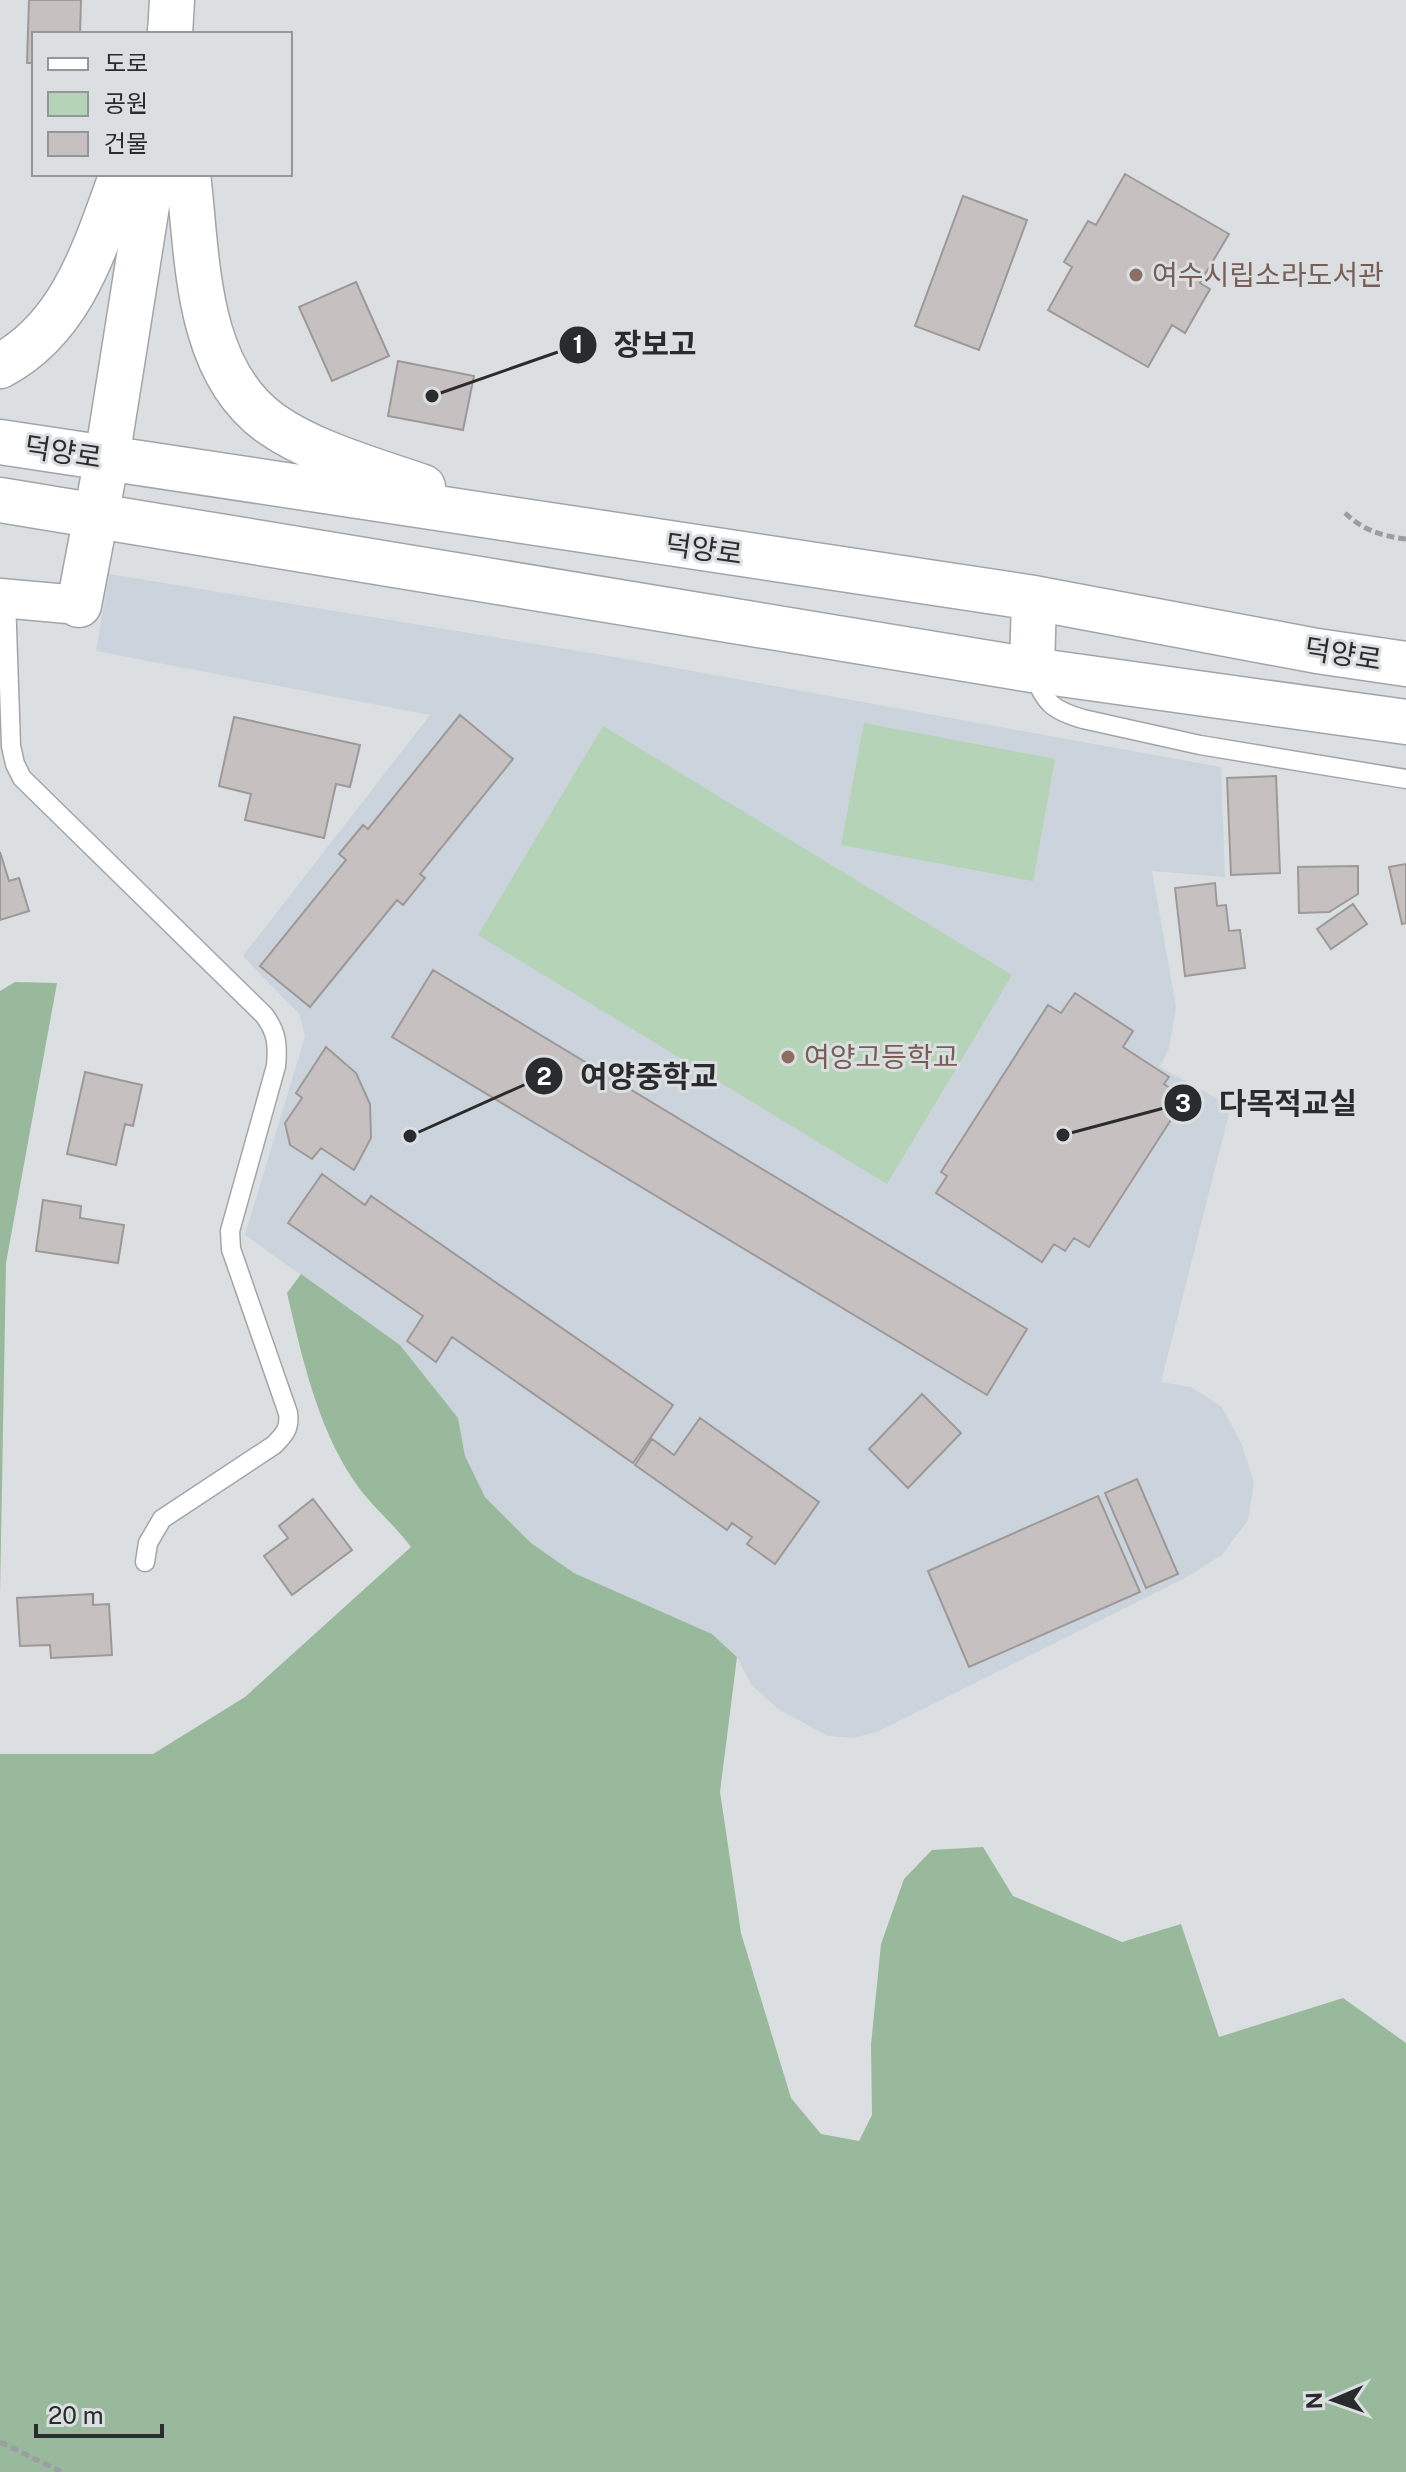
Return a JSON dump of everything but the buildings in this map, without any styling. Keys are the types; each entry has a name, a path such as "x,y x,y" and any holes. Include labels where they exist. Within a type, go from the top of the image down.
{"main road":[{"path":"0,366 21,355 45,334 65,309 100,234 121,176"},
{"path":"79,605 107,458 152,176"},
{"path":"188,176 210,333 222,366 242,398 270,423 304,443 524,522"},
{"name":"덕양로","path":"0,442 1034,598 1317,651 1406,664"},
{"name":"덕양로","path":"0,500 1032,670 1406,722"},
{"path":"1032,670 1034,598"}],"street":[{"path":"3,598 79,605"}],"lane":[{"path":"3,598 11,746 22,778 264,1015 275,1029 278,1045 276,1066 230,1231 231,1249 288,1413 289,1424 285,1434 274,1445 162,1519 148,1543 145,1562"},
{"path":"1032,670 1042,694 1051,706 1064,714 1200,745 1406,779"}],"path":[{"path":"1345,513 1359,527 1379,535 1406,539"},
{"path":"0,2442 62,2472"}],"shaded area":[{"path":"109,574 609,656 1221,767 1225,877 1152,871 1176,1007 1169,1048 1160,1067 1231,1106 1161,1382 1191,1387 1222,1407 1241,1443 1254,1482 1248,1520 1222,1555 1185,1578 877,1732 853,1738 828,1736 778,1709 751,1684 737,1657 712,1634 574,1573 531,1543 485,1497 465,1456 458,1418 400,1345 245,1235 305,1036 299,1014 243,956 430,715 96,651"}],"green space":[{"path":"864,723 1055,759 1033,881 841,845"},
{"path":"603,726 1012,975 887,1184 478,935"},
{"path":"15,982 57,983 6,1263 0,1595 0,991"},
{"path":"301,1274 400,1345 458,1418 465,1456 485,1497 531,1543 574,1573 712,1634 737,1657 720,1792 741,1933 791,2098 821,2134 859,2141 872,2115 871,2045 881,1944 904,1879 932,1850 983,1847 1013,1896 1122,1942 1181,1924 1219,2037 1343,1998 1406,2043 1406,2472 0,2472 0,1754 153,1754 245,1697 411,1547 354,1481 320,1414 287,1293"}],"place":[{"name":"여수시립소라도서관","path":"1136,275"},
{"name":"장보고","path":"432,396"},
{"name":"여양고등학교","path":"788,1057"},
{"name":"다목적교실","path":"1063,1135"},
{"name":"여양중학교","path":"410,1136"}]}
